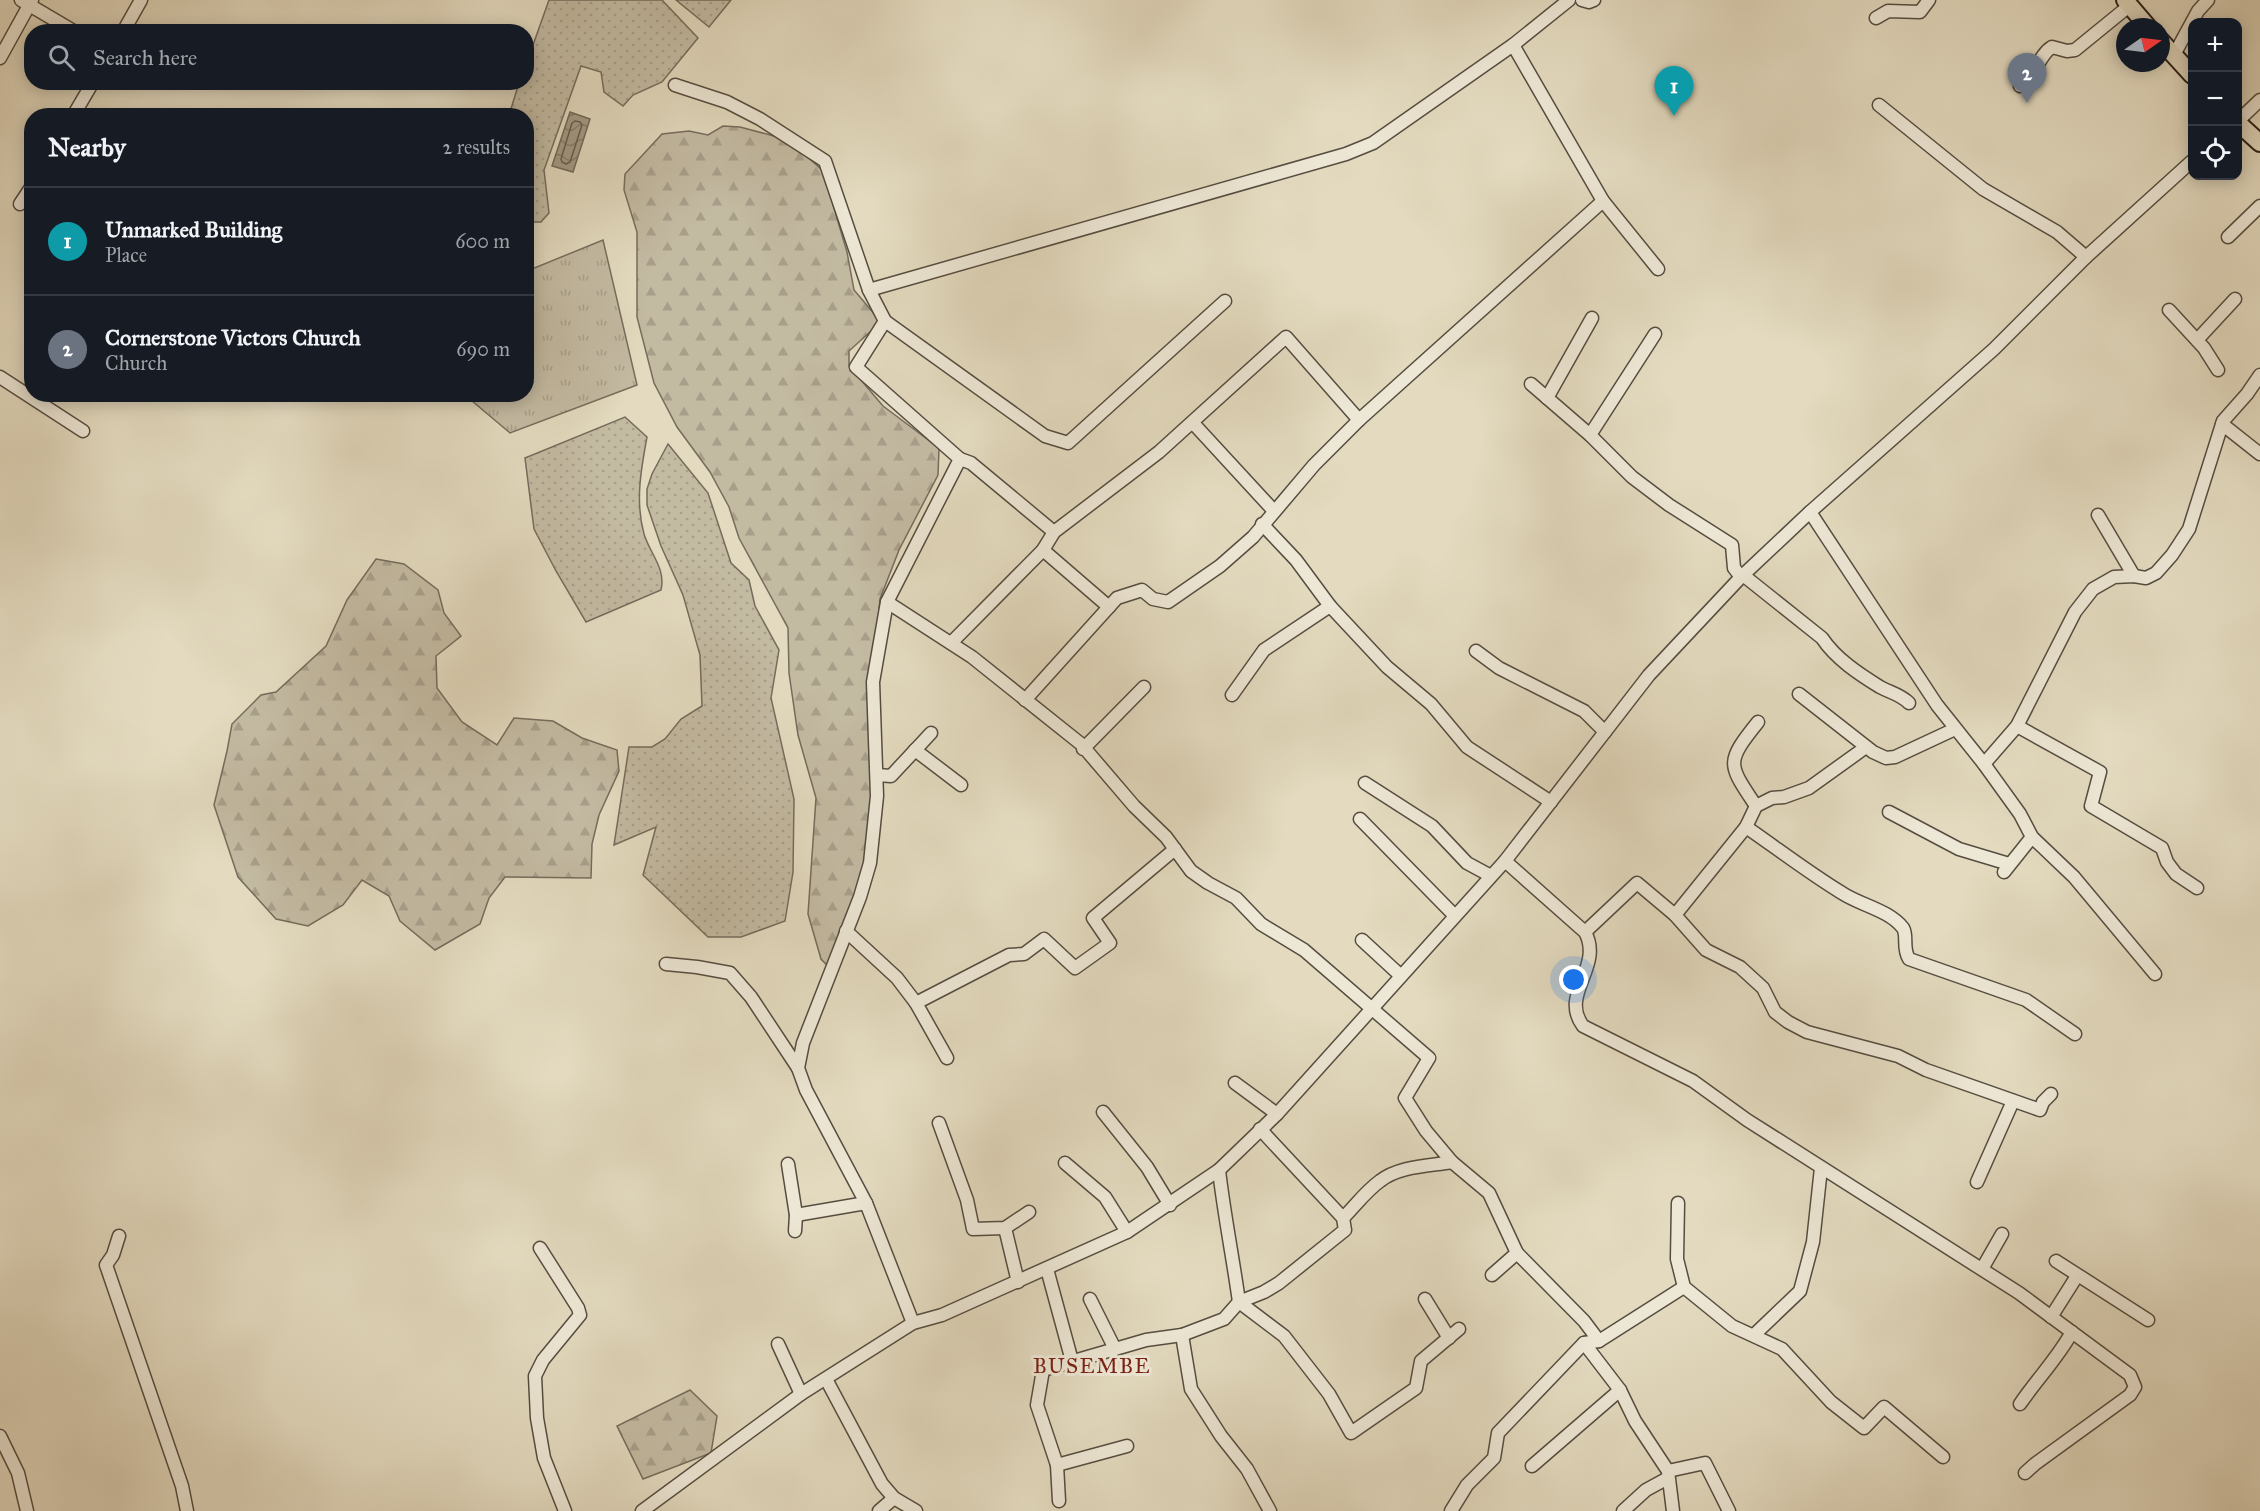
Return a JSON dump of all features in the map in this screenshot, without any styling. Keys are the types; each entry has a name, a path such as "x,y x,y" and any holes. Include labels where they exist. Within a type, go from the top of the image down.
{"main road":[{"path":"2127,3 2140,18"},
{"path":"2170,51 2190,72"},
{"path":"2242,126 2260,143"}],"street":[{"path":"128,24 141,0"},
{"path":"869,290 1346,154 1373,143 1513,45 1569,0"},
{"path":"1582,0 1589,2 1594,0"},
{"path":"1876,18 1888,11 1920,12 1929,0"},
{"path":"2174,55 2198,11 2208,0"},
{"path":"0,58 28,1 63,24"},
{"path":"2020,86 2026,83 2046,51 2052,47 2067,51 2075,50 2127,3"},
{"path":"1513,45 1603,201 1658,269"},
{"path":"675,85 727,102 760,119 825,161 869,290 885,321 1045,436 1068,443 1225,301"},
{"path":"78,108 88,90"},
{"path":"2242,118 2260,100"},
{"path":"1879,105 1983,189 2057,232 2086,257"},
{"path":"642,1511 801,1394 913,1323 942,1314 1018,1282 1127,1232 1219,1170 1276,1114 1505,861 1649,675 1742,576 1810,512 2005,339 2086,257 2188,165"},
{"path":"20,204 24,198"},
{"path":"1025,700 1117,598 1142,590 1153,599 1168,602 1220,566 1253,537 1314,465 1359,420 1603,201"},
{"path":"2228,237 2260,206"},
{"path":"2197,340 2235,299"},
{"path":"2169,310 2197,340 2218,370"},
{"path":"1547,398 1592,318"},
{"path":"885,321 856,367 960,459 971,463 1054,532"},
{"path":"1590,435 1655,334"},
{"path":"951,643 1043,550 1054,532 1159,452 1286,337 1359,420"},
{"path":"1984,764 2017,726 2075,612 2092,589 2114,577 2146,578 2156,573 2189,529 2222,424 2260,375"},
{"path":"0,377 24,393"},
{"path":"1531,384 1590,435 1632,477 1669,505 1732,545 1734,568 1822,638 1832,652 1878,686 1897,693 1909,703"},
{"path":"38,402 83,431"},
{"path":"1193,423 1274,511"},
{"path":"2222,424 2260,454"},
{"path":"798,1068 803,1043 860,897 870,863 878,796 873,682 887,602 960,459"},
{"path":"1810,512 1937,705 2020,814 2032,837 2074,877 2155,974"},
{"path":"2098,515 2134,576"},
{"path":"1262,524 1296,560 1330,606 1387,667 1431,704 1467,747 1551,802"},
{"path":"1043,550 1109,608"},
{"path":"887,602 972,657 1081,744 1191,870 1208,883 1236,898 1261,924 1304,950 1373,1007 1429,1058 1405,1098 1426,1131 1452,1162 1489,1193 1517,1253 1584,1321 1599,1341"},
{"path":"1232,696 1264,650 1330,606"},
{"path":"1476,651 1499,668 1584,711 1605,732"},
{"path":"1083,749 1144,687"},
{"path":"1799,694 1866,747 1886,758 1895,757 1955,729"},
{"path":"1756,806 1735,775 1732,760 1740,744 1758,722"},
{"path":"2017,726 2100,772 2091,807 2162,848 2167,862 2176,874 2197,888"},
{"path":"877,775 891,776 931,733"},
{"path":"1675,915 1746,827 1756,806 1772,798 1784,797 1809,788 1866,747"},
{"path":"915,750 961,785"},
{"path":"1365,783 1432,826 1467,863 1491,876"},
{"path":"1889,812 1959,849 2006,868 2032,837"},
{"path":"1360,819 1455,916"},
{"path":"1746,827 1842,894 1885,914 1902,927 1904,949 1909,959 2026,1000 2075,1034"},
{"path":"915,1003 1009,955 1023,954 1044,939 1075,968 1110,943 1093,918 1175,849"},
{"path":"1505,861 1585,932 1591,949 1589,962 1575,1001 1577,1018 1583,1026 1693,1081 1747,1120 1982,1269 2130,1375 2135,1387 2130,1395 2025,1473"},
{"path":"1585,932 1637,883 1675,915 1706,950 1740,967 1763,988 1775,1012 1807,1032 1898,1056 1926,1070 2040,1110 2043,1102 2051,1094"},
{"path":"846,931 897,978 915,1003 947,1058"},
{"path":"1362,940 1401,976"},
{"path":"666,964 697,967 730,974 751,998 798,1068 806,1090 866,1203 913,1323"},
{"path":"1235,1083 1276,1114"},
{"path":"1977,1182 2013,1101"},
{"path":"1103,1112 1147,1167 1170,1205"},
{"path":"939,1123 967,1200 974,1229 1005,1228 1029,1212"},
{"path":"1059,1501 1057,1465 1037,1406 1043,1370 1146,1340 1182,1335 1224,1319 1239,1302 1279,1283 1345,1230 1343,1218 1260,1129"},
{"path":"1343,1218 1380,1180 1403,1170 1452,1162"},
{"path":"1065,1163 1106,1197 1127,1232"},
{"path":"788,1164 796,1215 795,1231"},
{"path":"1754,1335 1800,1291 1813,1242 1821,1168"},
{"path":"1219,1170 1239,1302 1284,1336 1329,1394 1351,1433 1416,1388 1421,1361 1459,1329"},
{"path":"796,1215 866,1203"},
{"path":"1678,1203 1677,1259 1684,1287 1732,1326 1782,1349 1831,1402 1864,1428 1884,1407 1944,1456"},
{"path":"1005,1228 1018,1282"},
{"path":"1982,1269 2002,1234"},
{"path":"119,1236 106,1265 182,1486 187,1511"},
{"path":"540,1248 578,1308 580,1315 543,1360 535,1376 537,1418 544,1458 565,1511"},
{"path":"1492,1275 1517,1253"},
{"path":"2056,1261 2148,1320"},
{"path":"1047,1269 1072,1361"},
{"path":"2052,1317 2077,1276"},
{"path":"1451,1511 1467,1485 1494,1458 1498,1432 1584,1343 1599,1341 1684,1287"},
{"path":"1090,1299 1115,1349"},
{"path":"1425,1299 1449,1338"},
{"path":"2020,1404 2036,1380 2050,1367 2063,1349 2072,1332"},
{"path":"1182,1335 1191,1389 1221,1436 1247,1469 1270,1511"},
{"path":"1584,1343 1620,1390 1635,1421 1668,1474 1673,1511"},
{"path":"778,1344 801,1394"},
{"path":"826,1379 882,1484 894,1498 916,1511"},
{"path":"1532,1466 1620,1390"},
{"path":"0,1436 18,1473 27,1511"},
{"path":"1057,1465 1127,1446"},
{"path":"1623,1511 1668,1474 1705,1463 1729,1511"},
{"path":"879,1511 894,1498"}],"green space":[{"path":"549,0 662,0 698,38 662,82 633,95 623,106 604,92 601,72 581,66 544,170 549,213 541,222 534,222 534,108 511,108 517,90 534,90 534,42"},
{"path":"676,0 731,0 709,27"},
{"path":"723,126 740,127 774,136 800,150 823,171 847,252 854,290 881,322 849,351 849,366 883,406 939,448 938,475 899,550 880,599 872,686 875,819 836,974 821,959 808,914 816,798 798,735 789,673 788,628 739,538 729,507 710,472 677,427 654,383 637,317 637,232 624,190 625,174 662,134 689,131 708,135"},
{"path":"603,240 637,385 510,433 473,402 534,402 534,268"},
{"path":"625,417 647,437 639,498 641,522 657,561 662,582 661,590 586,622 534,529 525,458"},
{"path":"668,444 708,493 731,563 749,580 755,606 779,650 771,698 794,799 793,872 785,921 741,937 708,937 643,875 656,827 614,845 629,747 652,747 665,739 681,719 702,706 700,655 683,595 661,546 647,505 647,489 652,474"},
{"path":"376,559 404,564 438,590 444,613 461,636 436,656 437,688 462,722 497,745 514,718 553,721 582,738 617,750 619,771 599,815 592,844 591,878 505,877 489,898 480,924 435,950 400,921 389,896 362,880 343,905 308,926 276,919 238,877 214,805 232,724 261,695 276,692 326,646 347,600"},
{"path":"690,1390 717,1416 711,1453 643,1479 617,1426"}],"water":[{"path":"570,112 590,119 573,172 552,166"}],"place":[{"name":"Cornerstone Victors Church","path":"2027,103"},
{"name":"Unmarked Building","path":"1674,116"}],"district":[{"name":"BUSEMBE","path":"1092,1366"}]}
